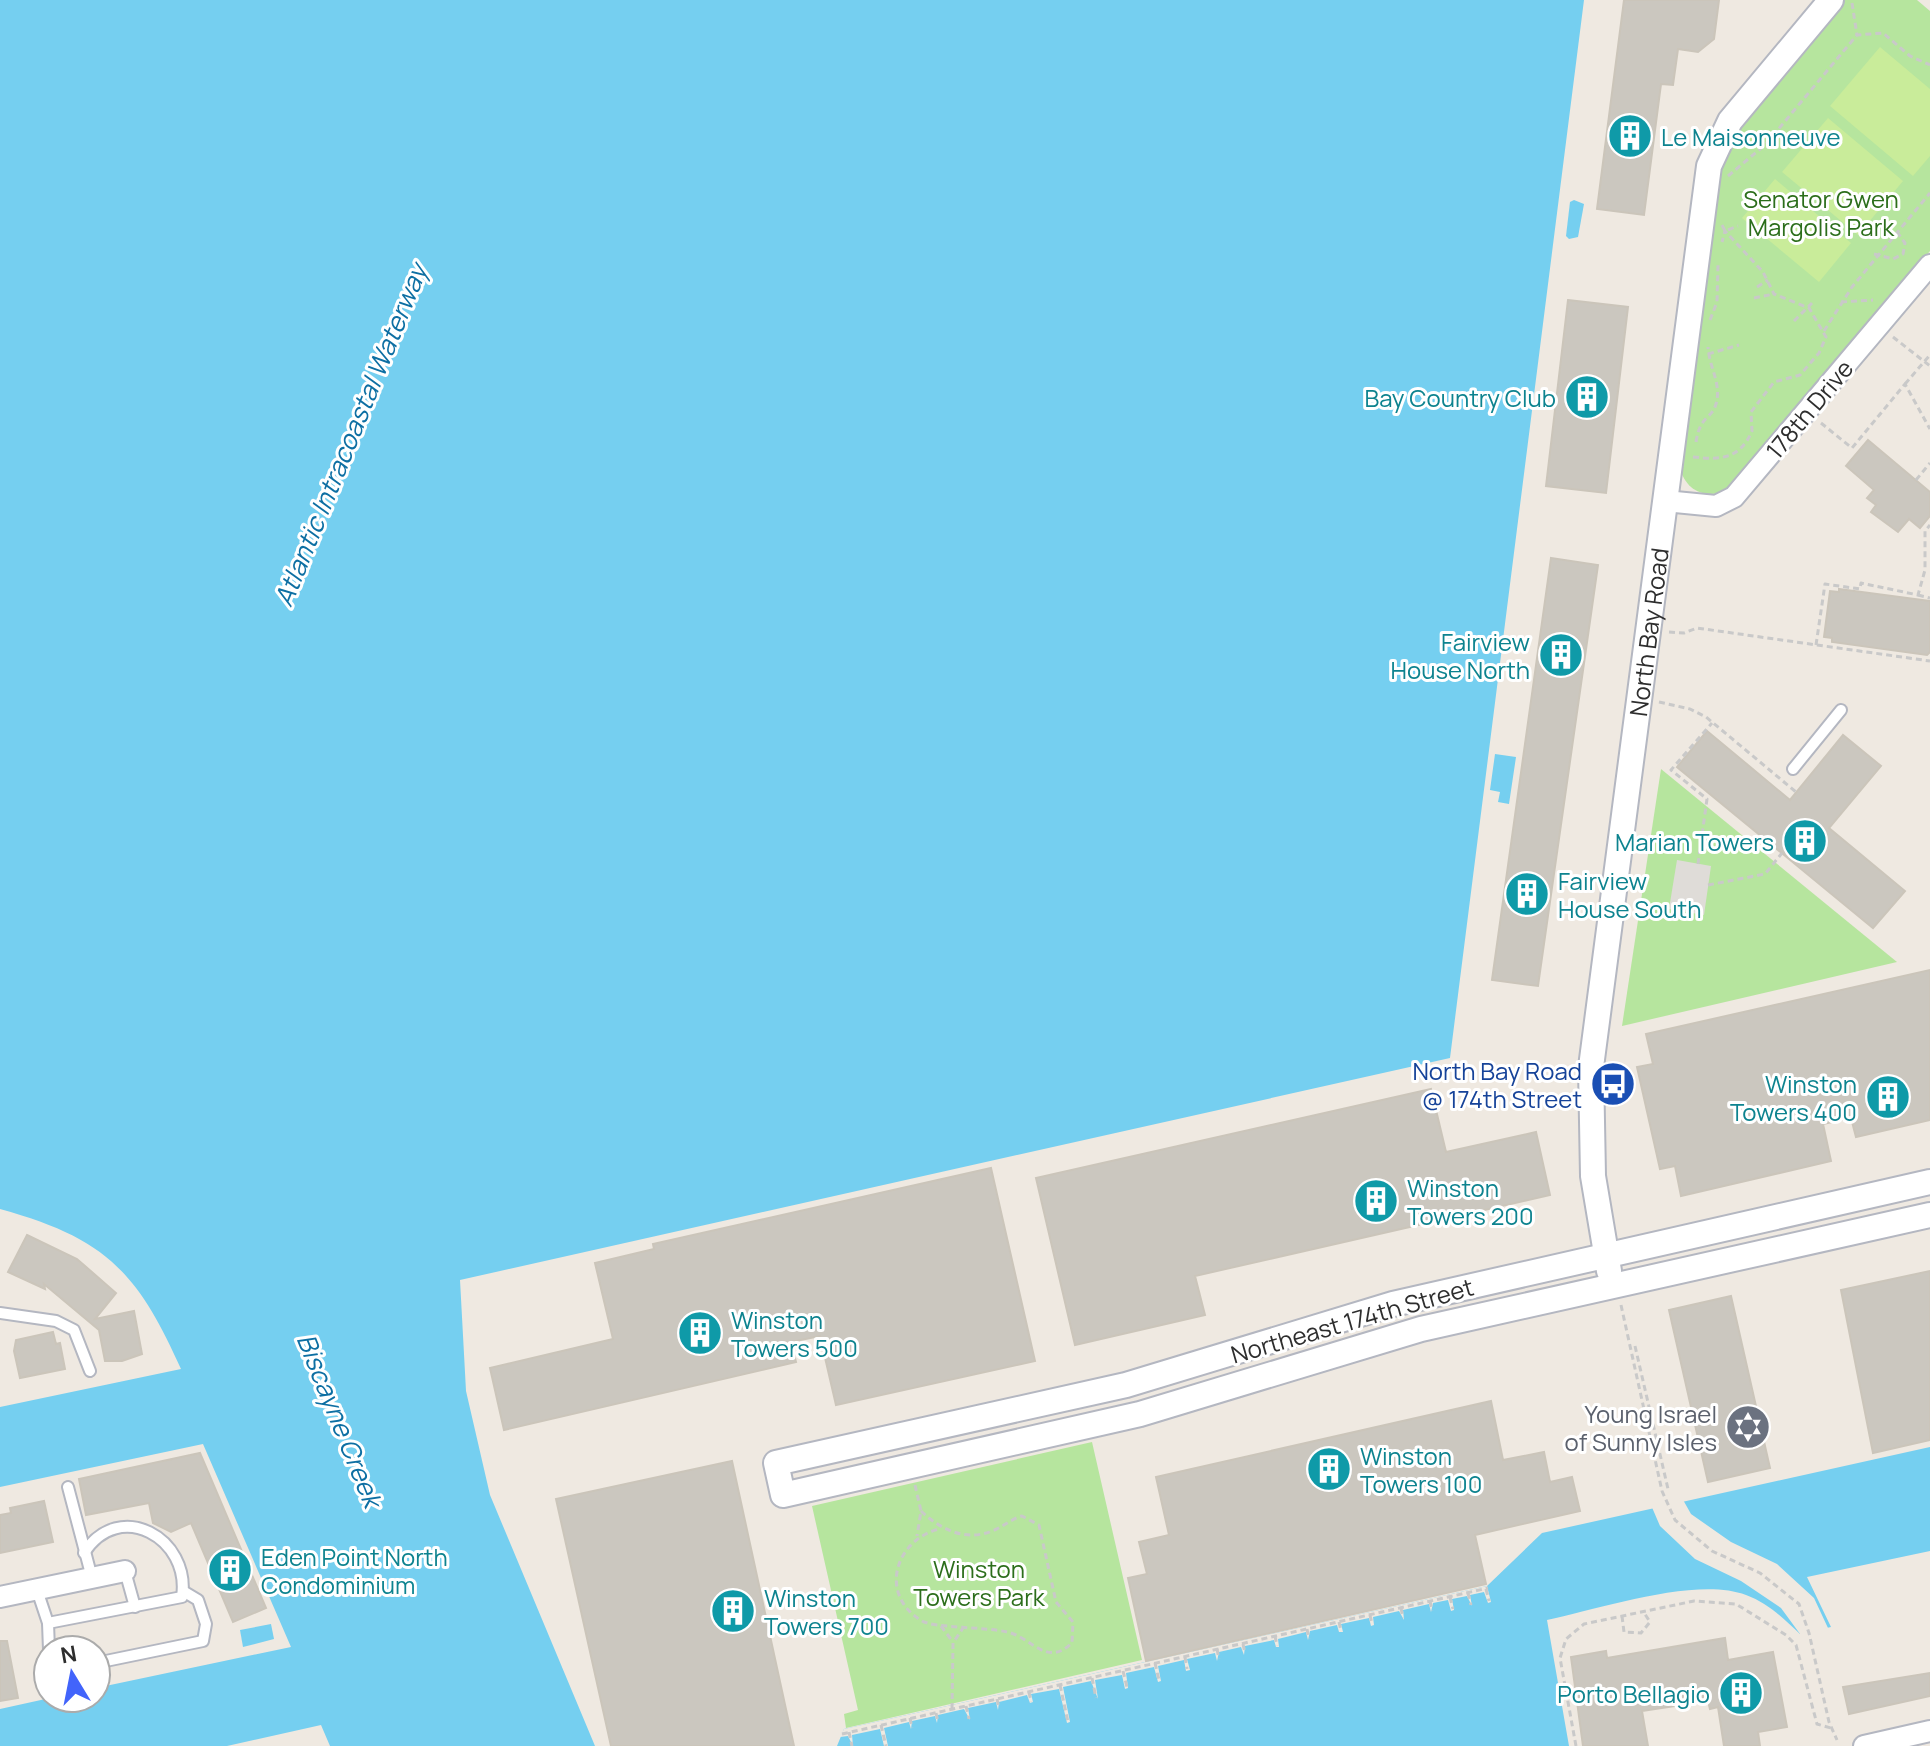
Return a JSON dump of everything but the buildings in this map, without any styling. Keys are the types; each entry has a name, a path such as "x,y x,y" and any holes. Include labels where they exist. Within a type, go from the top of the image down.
{"street":[{"name":"North Bay Road","path":"1616,1293 1606,1256 1593,1176 1591,1067 1709,166 1730,121 1831,0"},
{"name":"178th Drive","path":"1665,501 1716,506 1734,497 1930,265"},
{"name":"Northeast 174th Street","path":"1930,1182 1389,1305 1222,1362 1126,1385 898,1458 783,1495 776,1463 898,1458 1133,1415 1207,1389 1375,1342 1486,1315 1616,1293 1768,1251 1930,1215"},
{"path":"1848,1201 1856,1231"},
{"path":"1762,1221 1768,1251"},
{"path":"0,1597 125,1571"},
{"path":"1864,1746 1930,1731"}],"lane":[{"path":"1793,769 1841,710"},
{"path":"1479,1284 1486,1315"},
{"path":"0,1313 44,1318 74,1330 90,1371"},
{"path":"1126,1385 1133,1415"},
{"path":"68,1487 92,1578"},
{"path":"48,1623 182,1597 179,1560 169,1545 150,1532 132,1526 107,1531 94,1537 84,1553"},
{"path":"125,1571 135,1607"},
{"path":"37,1590 48,1634"},
{"path":"112,1660 203,1641 206,1624 198,1600 183,1591"}],"path":[{"path":"1723,182 1770,139 1857,35 1852,0"},
{"path":"1857,35 1883,33 1910,56 1930,65"},
{"path":"1845,50 1849,54"},
{"path":"1770,139 1774,143"},
{"path":"1824,331 1876,255 1930,193"},
{"path":"1719,217 1725,231 1768,280 1774,294"},
{"path":"1725,231 1738,226"},
{"path":"1718,253 1725,231"},
{"path":"1876,255 1893,259 1903,254 1905,243 1897,232"},
{"path":"1708,328 1717,302 1718,261"},
{"path":"1757,287 1768,280"},
{"path":"1693,457 1716,460 1740,451 1752,431 1751,412 1774,382 1800,375 1823,348 1826,337 1810,305 1774,294 1754,298"},
{"path":"1841,302 1876,300"},
{"path":"1794,321 1810,305"},
{"path":"1893,337 1930,366"},
{"path":"1696,442 1700,421 1716,406 1719,388 1708,354 1708,340"},
{"path":"1708,354 1739,345"},
{"path":"1852,448 1930,355"},
{"path":"1905,384 1930,429"},
{"path":"1821,423 1858,453"},
{"path":"1916,480 1930,463"},
{"path":"1918,595 1925,570 1925,531 1930,525"},
{"path":"1816,645 1825,584 1860,589 1861,583 1930,598"},
{"path":"1667,632 1684,633 1697,628 1930,661"},
{"path":"1659,702 1690,709 1712,723 1796,792"},
{"path":"1698,864 1707,799 1671,770 1712,723"},
{"path":"1708,885 1765,874 1782,853"},
{"path":"1616,1293 1668,1489"},
{"path":"1632,1346 1662,1491 1675,1520 1712,1551 1760,1573 1799,1604 1809,1633 1831,1728 1837,1740"},
{"path":"898,1458 921,1511 939,1529"},
{"path":"916,1537 939,1529 975,1535 989,1533 1022,1516 1033,1521 1042,1531 1049,1581 1056,1602 1073,1622 1075,1636 1068,1648 1044,1654 1010,1632 965,1625 941,1626 914,1615 898,1590 897,1564 916,1537 921,1511"},
{"path":"842,1734 1487,1589 1489,1601"},
{"path":"1468,1593 1471,1605"},
{"path":"1450,1597 1453,1609"},
{"path":"1576,1746 1560,1658 1563,1645 1584,1624 1708,1600 1736,1604 1761,1617 1796,1645 1817,1724 1831,1728"},
{"path":"1430,1601 1432,1611"},
{"path":"1401,1608 1403,1618"},
{"path":"1622,1616 1621,1628 1635,1635 1649,1627 1643,1611"},
{"path":"1370,1615 1372,1624"},
{"path":"1339,1622 1341,1631"},
{"path":"952,1709 953,1643 965,1625"},
{"path":"941,1626 953,1643"},
{"path":"1307,1629 1309,1639"},
{"path":"1275,1636 1277,1646"},
{"path":"1243,1644 1245,1653"},
{"path":"1217,1649 1219,1659"},
{"path":"1185,1657 1187,1669"},
{"path":"1155,1663 1159,1680"},
{"path":"1123,1671 1127,1687"},
{"path":"1092,1678 1096,1698"},
{"path":"1060,1685 1068,1722"},
{"path":"1029,1692 1031,1702"},
{"path":"997,1699 999,1708"},
{"path":"966,1706 969,1719"},
{"path":"936,1713 938,1722"},
{"path":"910,1718 912,1728"},
{"path":"881,1725 886,1746"},
{"path":"849,1732 852,1746"}],"green space":[{"name":"Senator Gwen Margolis Park","path":"1840,0 1917,0 1930,11 1930,251 1728,491 1703,493 1686,482 1679,466 1717,170 1727,139"},
{"path":"1880,47 1930,89 1930,156 1913,176 1830,106"},
{"path":"1828,118 1903,181 1858,235 1782,172"},
{"path":"1775,179 1851,243 1819,282 1742,218"},
{"path":"1661,769 1897,962 1622,1026"},
{"name":"Winston Towers Park","path":"1092,1442 1142,1660 846,1728 844,1714 858,1710 812,1506"}],"shaded area":[{"path":"1677,860 1711,866 1704,915 1669,909"}],"water":[{"path":"0,0 1584,0 1450,1058 460,1280 466,1391 490,1495 595,1746 330,1746 321,1725 227,1746 0,1746 0,1709 32,1702 32,1714 112,1714 112,1685 291,1647 203,1444 0,1487 0,1407 181,1369 149,1307 113,1263 66,1232 0,1209"},
{"path":"1574,200 1584,204 1578,237 1569,239 1566,236 1570,202"},
{"path":"1495,754 1516,757 1509,804 1498,802 1500,792 1490,790"},
{"path":"1930,1447 1930,1551 1807,1577 1831,1627 1800,1634 1754,1598 1726,1590 1702,1589 1648,1596 1547,1620 1569,1746 837,1746 844,1729 1487,1586 1542,1533"},
{"path":"271,1624 274,1639 243,1647 240,1630"}],"pier":[{"path":"1682,1498 1691,1514 1731,1542 1777,1564 1814,1598 1828,1628 1803,1638 1781,1608 1741,1581 1695,1559 1660,1526 1651,1505"},
{"path":"1487,1586 1491,1602 1488,1603 1484,1592 1470,1595 1472,1606 1467,1596 1452,1599 1454,1610 1451,1611 1448,1600 1433,1603 1431,1612 1429,1604 1403,1610 1404,1620 1399,1611 1373,1617 1374,1625 1371,1626 1369,1618 1341,1624 1343,1632 1339,1632 1337,1625 1310,1631 1308,1640 1306,1632 1278,1639 1279,1647 1276,1647 1274,1640 1245,1646 1244,1655 1241,1647 1219,1652 1217,1661 1215,1653 1187,1659 1190,1670 1186,1671 1184,1660 1158,1666 1161,1681 1158,1682 1154,1667 1126,1673 1128,1688 1125,1689 1122,1675 1095,1680 1098,1699 1091,1681 1063,1687 1070,1722 1067,1723 1059,1689 1031,1694 1033,1702 1030,1703 1027,1695 999,1702 998,1710 996,1702 968,1708 970,1720 964,1709 938,1715 937,1723 935,1716 912,1721 911,1729 909,1722 884,1728 888,1746 884,1746 880,1729 852,1735 853,1746 848,1736 840,1737 844,1729"}],"place":[{"name":"Le Maisonneuve","path":"1630,136"},
{"name":"Bay Country Club","path":"1587,397"},
{"name":"Fairview House North","path":"1561,655"},
{"name":"Marian Towers","path":"1805,841"},
{"name":"Fairview House South","path":"1527,894"},
{"name":"North Bay Road @ 174th Street","path":"1613,1084"},
{"name":"Winston Towers 400","path":"1888,1097"},
{"name":"Winston Towers 200","path":"1376,1201"},
{"name":"Winston Towers 500","path":"700,1333"},
{"name":"Young Israel of Sunny Isles","path":"1748,1427"},
{"name":"Winston Towers 100","path":"1329,1469"},
{"name":"Eden Point North Condominium","path":"230,1570"},
{"name":"Winston Towers 700","path":"733,1611"},
{"name":"Porto Bellagio","path":"1741,1693"}],"water label":[{"name":"Atlantic Intracoastal Waterway","path":"350,435"},
{"name":"Biscayne Creek","path":"340,1420"}]}
